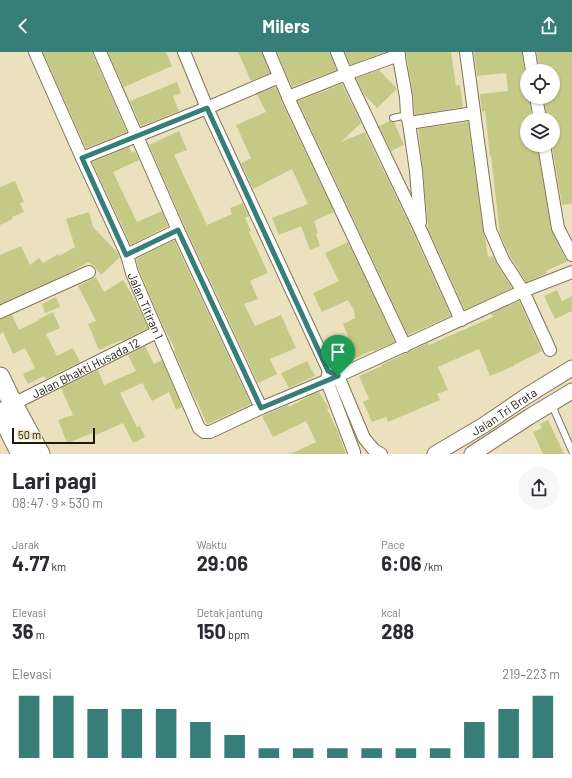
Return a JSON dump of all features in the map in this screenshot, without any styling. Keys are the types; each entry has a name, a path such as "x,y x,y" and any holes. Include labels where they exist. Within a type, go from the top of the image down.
{"main road":[{"path":"0,378 7,408 21,454"},
{"path":"7,408 40,454"}],"street":[{"name":"Jalan Titiran 1","path":"35,52 126,255 132,273 199,428 204,432 210,432 261,408"},
{"path":"100,52 178,230 261,408 331,376 405,346 523,291 572,272"},
{"path":"184,52 207,108 331,376 364,438 374,450 381,454"},
{"path":"269,52 288,97 405,346"},
{"path":"337,52 461,320"},
{"path":"466,52 490,230 503,260 523,291 550,350"},
{"path":"529,52 531,64"},
{"path":"288,97 399,53 416,171 420,230"},
{"path":"82,158 207,108 279,77"},
{"path":"408,119 474,113"},
{"path":"545,152 558,228 572,255"},
{"path":"126,255 178,230"},
{"path":"0,312 89,272"},
{"name":"Jalan Bhakti Husada 12","path":"7,408 158,332"},
{"name":"Jalan Tri Brata","path":"435,454 484,425 525,397 572,368"},
{"path":"331,376 354,454"},
{"name":"Jalan Tri Brata","path":"472,454 572,391"},
{"path":"484,425 493,440"}],"lane":[{"path":"394,118 408,119"},
{"path":"551,403 572,451"}],"building":[{"path":"43,52 93,52 127,132 86,148"},
{"path":"108,52 166,52 172,66 124,87 130,101 177,82 181,93 173,96 179,111 141,126"},
{"path":"238,52 262,52 270,73 251,81"},
{"path":"277,52 330,52 336,70 292,87"},
{"path":"345,52 385,52 350,65"},
{"path":"406,52 451,52 456,86 460,85 463,107 415,115"},
{"path":"474,52 522,52 524,64 520,64 520,104 530,104 531,112 520,112 520,152 538,152 551,229 565,258 568,261 546,271 547,273 526,282 510,256 500,234 485,111 482,112 480,94 508,91 506,73 477,76"},
{"path":"537,52 572,52 572,204 562,205 553,152 560,152 560,112 546,112 545,104 560,104 560,64 538,64"},
{"path":"379,70 397,89 377,108 364,94 356,78"},
{"path":"342,84 361,123 341,142 365,132 451,316 408,335 298,101"},
{"path":"276,87 334,212 314,221 320,246 310,250 301,226 279,235 272,218 308,204 292,169 253,189 241,163 251,158 236,125 266,112 257,94"},
{"path":"390,121 394,122 404,145 391,151 379,126"},
{"path":"468,122 488,257 493,256 512,288 465,310 428,229 418,129"},
{"path":"179,131 187,150 174,155 207,225 232,214 230,208 243,203 249,216 245,218 251,231 249,232 268,273 250,281 258,299 244,304 255,326 281,315 296,348 270,359 277,374 258,383 185,227 149,145"},
{"path":"129,147 132,153 135,151 139,160 113,172 137,222 162,211 168,226 131,245 92,162"},
{"path":"15,181 24,202 20,203 24,212 12,217 13,219 0,225 0,187"},
{"path":"89,212 93,227 120,257 101,275 94,266 88,262 73,271 0,304 0,255 21,246 30,265 39,258 43,263 58,254 59,256 75,247 66,219"},
{"path":"174,240 251,404 208,424 174,351 175,349 163,326 139,270 136,259"},
{"path":"348,242 395,342 338,365 330,350 350,341 343,324 355,318 354,310 348,300 322,312 313,293 339,281 325,253"},
{"path":"96,277 104,292 123,280 135,300 148,328 122,341 121,340 99,350 88,324 96,321 78,286"},
{"path":"557,290 562,301 572,296 572,311 555,319 544,296"},
{"path":"56,297 60,307 45,313 42,304"},
{"path":"519,301 542,351 514,366 490,376 479,349 438,367 448,390 437,394 440,400 388,422 386,417 372,422 363,402 369,399 359,376 428,343 429,345 493,317 491,314"},
{"path":"53,312 60,328 46,334 57,356 73,348 80,362 46,379 44,376 28,384 23,374 35,368 25,348 13,354 3,332 0,334 0,319 12,315 19,330"},
{"path":"145,346 154,364 162,360 182,407 176,410 169,392 152,401 142,383 120,393 137,427 140,426 145,437 133,443 123,423 96,435 95,432 67,443 58,420 73,415 61,388 98,370 104,385 136,371 128,355"},
{"path":"307,361 315,376 289,388 281,373"},
{"path":"319,392 329,409 327,409 346,454 290,454 316,442 306,421 273,437 262,416 288,405 289,407"},
{"path":"548,420 564,454 543,454 533,432 542,428 540,424"}],"route":[{"path":"207,108 328,371 338,376 261,408 178,230 126,255 82,158 207,108"}]}
